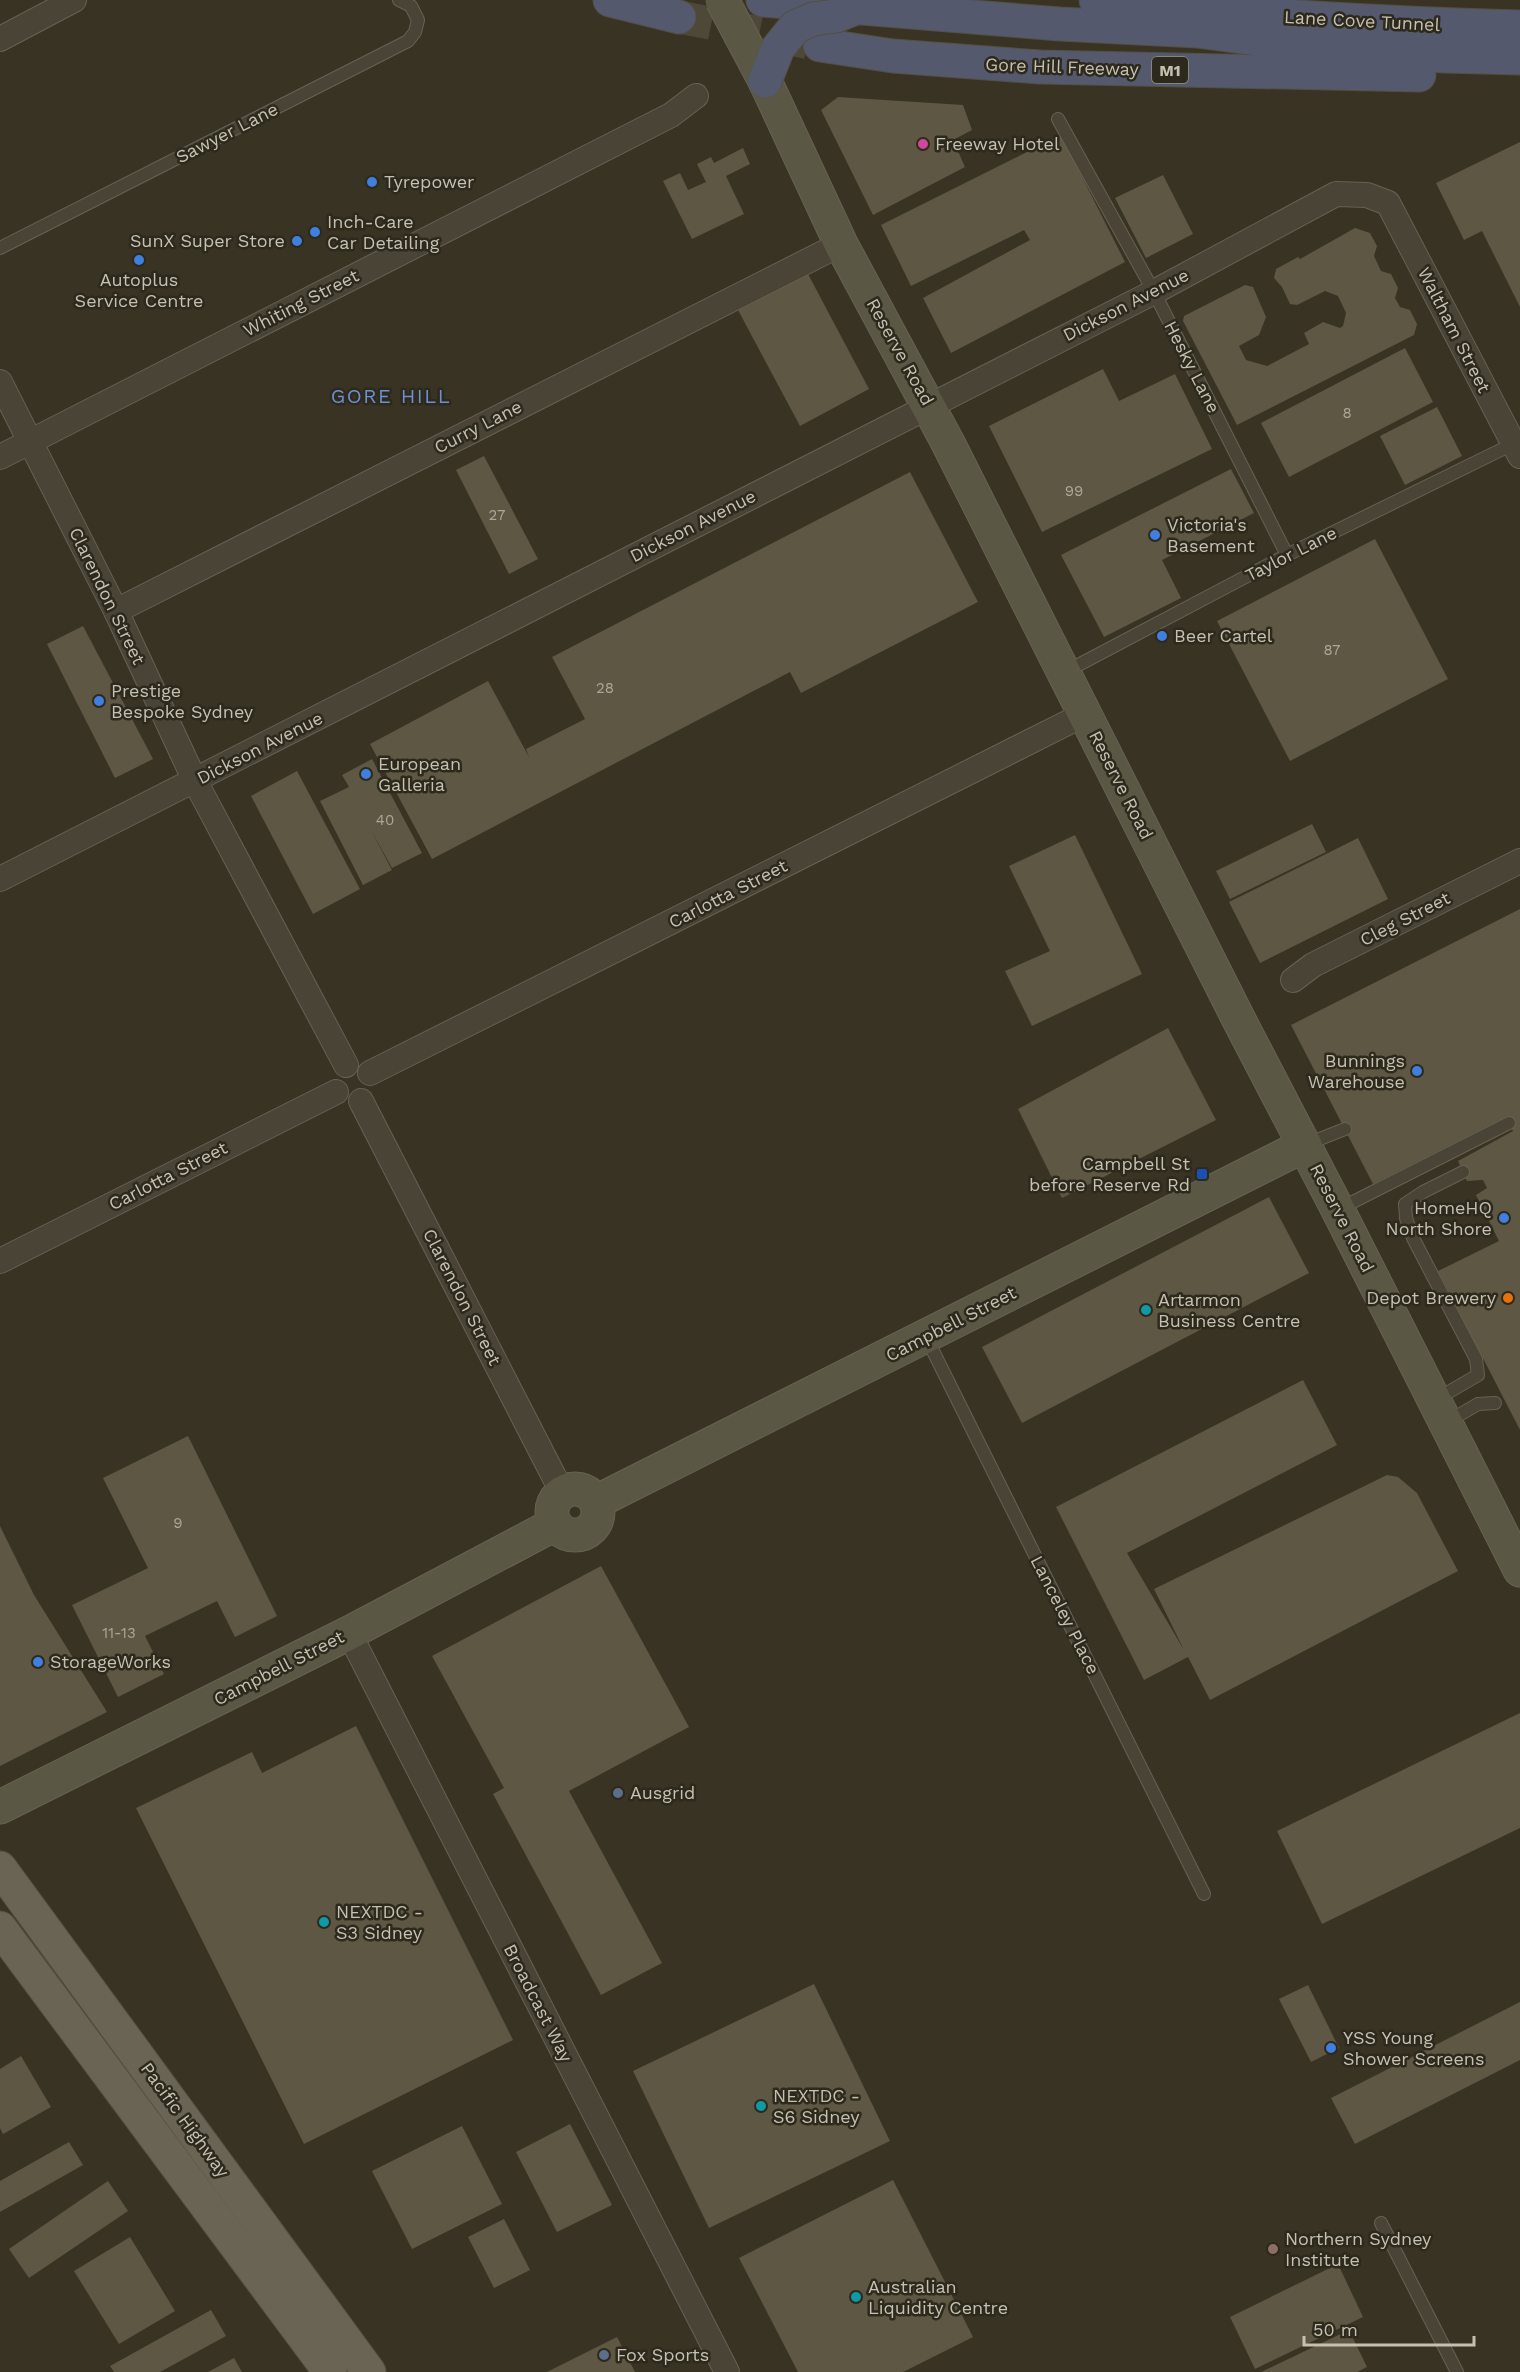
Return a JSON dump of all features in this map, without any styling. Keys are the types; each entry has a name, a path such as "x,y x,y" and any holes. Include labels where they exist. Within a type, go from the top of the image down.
{"highway":[{"path":"610,0 679,17"},
{"path":"763,0 1060,24 1197,31 1295,44 1444,56 1520,58"},
{"name":"Lane Cove Tunnel","path":"1096,0 1191,10 1379,23 1520,27"},
{"path":"765,81 778,48 795,27 813,19 836,16 853,9"},
{"name":"Gore Hill Freeway","path":"820,45 893,56 1041,67 1520,76"}],"main road":[{"name":"Pacific Highway","path":"0,1868 369,2372"},
{"name":"Pacific Highway","path":"0,1928 330,2372"}],"street":[{"path":"0,39 74,0"},
{"name":"Reserve Road","path":"722,0 765,81 841,244 929,405 1520,1570"},
{"name":"Whiting Street","path":"0,457 671,115 696,96"},
{"name":"Dickson Avenue","path":"0,879 1154,292 1336,194 1367,195 1388,203"},
{"name":"Waltham Street","path":"1388,203 1518,446"},
{"name":"Curry Lane","path":"116,611 841,244"},
{"name":"Clarendon Street","path":"0,382 116,611 195,781 346,1065"},
{"name":"Carlotta Street","path":"370,1073 1085,714"},
{"name":"Cleg Street","path":"1293,981 1313,965 1520,861"},
{"path":"346,1065 360,1065 370,1073 373,1086 371,1092 361,1101 347,1101 336,1092 335,1079 346,1065"},
{"name":"Carlotta Street","path":"0,1261 336,1092"},
{"name":"Clarendon Street","path":"361,1101 562,1492"},
{"name":"Campbell Street","path":"596,1502 1268,1161 1305,1145"},
{"path":"578,1489 585,1491 596,1502 598,1518 595,1525 583,1534 567,1534 555,1524 552,1510 557,1497 562,1492 578,1489"},
{"name":"Campbell Street","path":"0,1807 350,1633 555,1524"},
{"name":"Broadcast Way","path":"350,1633 727,2372"}],"lane":[{"name":"Sawyer Lane","path":"0,248 408,41 415,32 418,20 411,6 399,0"},
{"name":"Hesky Lane","path":"1058,119 1154,292 1287,555"},
{"name":"Taylor Lane","path":"1064,673 1287,555 1518,446"},
{"path":"1338,1210 1509,1123"},
{"path":"1305,1145 1345,1129"},
{"path":"1440,1412 1478,1375 1476,1359 1413,1238 1406,1218 1405,1204 1423,1191 1463,1172"},
{"name":"Lanceley Place","path":"926,1336 1204,1894"},
{"path":"1440,1412 1495,1403"},
{"path":"1381,2223 1457,2372"}],"building":[{"path":"838,97 963,105 972,130 953,140 965,167 873,215 821,110"},
{"path":"1061,135 1125,262 951,353 923,298 1030,240 1024,230 911,286 881,225"},
{"path":"1520,142 1520,307 1482,231 1464,240 1436,183"},
{"path":"743,148 750,164 726,176 744,214 692,239 663,181 680,173 688,190 706,182 697,164 711,157 714,163"},
{"path":"1163,175 1193,234 1146,258 1115,198"},
{"path":"1355,228 1370,233 1377,246 1374,256 1381,271 1391,274 1398,288 1395,298 1400,307 1410,310 1417,324 1414,335 1237,425 1183,321 1184,316 1245,285 1253,287 1266,317 1259,335 1239,346 1246,360 1267,366 1309,344 1304,333 1323,322 1340,328 1343,326 1346,313 1338,296 1325,291 1297,305 1290,304 1282,287 1274,278 1276,269 1298,257 1300,259"},
{"path":"808,274 869,389 800,426 738,310"},
{"path":"1405,348 1433,402 1289,477 1261,423"},
{"path":"1103,369 1119,401 1175,374 1212,449 1042,532 989,426"},
{"path":"1437,407 1462,456 1405,485 1380,436"},
{"path":"484,456 538,559 509,574 456,470"},
{"name":"Victoria's Basement","path":"1231,469 1254,513 1162,560 1181,598 1104,637 1061,555"},
{"path":"910,472 978,602 801,693 790,672 432,859 370,744 488,681 529,757 526,749 585,719 552,657"},
{"path":"1375,539 1448,679 1290,761 1217,621"},
{"name":"Prestige Bespoke Sydney","path":"83,626 153,759 115,778 47,644"},
{"path":"372,759 422,853 392,868 371,830 392,870 363,885 320,801 349,787 342,775"},
{"path":"297,771 360,889 313,914 251,796"},
{"path":"1312,824 1326,852 1230,899 1216,871"},
{"path":"1075,835 1142,974 1032,1026 1005,971 1050,951 1009,866"},
{"path":"1358,838 1388,899 1260,963 1229,902"},
{"name":"Bunnings Warehouse","path":"1520,909 1520,1430 1438,1271 1499,1241 1476,1195 1487,1188 1483,1180 1467,1181 1458,1161 1513,1131 1506,1117 1373,1184 1291,1025"},
{"path":"1168,1028 1216,1120 1062,1198 1018,1109"},
{"name":"Artarmon Business Centre","path":"1269,1197 1309,1273 1022,1423 982,1347"},
{"path":"1303,1380 1337,1445 1127,1553 1184,1650 1154,1589 1387,1475 1398,1477 1417,1493 1458,1571 1210,1700 1188,1657 1144,1680 1056,1507"},
{"path":"188,1436 277,1616 235,1637 217,1601 145,1636 164,1674 118,1697 72,1605 148,1568 103,1478"},
{"name":"StorageWorks","path":"0,1526 34,1595 107,1712 0,1766"},
{"path":"601,1566 689,1727 569,1791 662,1963 601,1995 493,1794 504,1788 432,1656"},
{"path":"1520,1713 1520,1828 1322,1924 1277,1831"},
{"name":"NEXTDC - S3 Sidney","path":"356,1726 513,2040 304,2144 136,1808 252,1752 262,1773"},
{"name":"NEXTDC - S6 Sidney","path":"814,1984 890,2141 709,2228 633,2071"},
{"path":"1308,1985 1339,2048 1311,2062 1279,1999"},
{"path":"1520,2002 1520,2060 1355,2144 1331,2098"},
{"path":"21,2056 51,2107 3,2134 0,2128 0,2069"},
{"path":"570,2124 612,2205 557,2232 516,2152"},
{"path":"462,2126 502,2204 412,2249 372,2171"},
{"path":"69,2142 83,2165 0,2212 0,2181"},
{"name":"Australian Liquidity Centre","path":"893,2180 973,2337 903,2372 798,2372 739,2258"},
{"path":"108,2181 128,2211 29,2278 9,2249"},
{"path":"504,2219 530,2270 494,2288 468,2237"},
{"path":"130,2237 175,2311 119,2344 74,2271"},
{"path":"1338,2264 1363,2317 1255,2369 1230,2317"},
{"path":"211,2310 226,2336 160,2372 114,2372 110,2366"},
{"path":"1349,2330 1367,2367 1357,2372 1261,2372"},
{"name":"Fox Sports","path":"617,2337 635,2372 547,2372"},
{"path":"234,2358 242,2372 208,2372"}],"tunnel":[{"path":"679,17 810,43"}],"place":[{"name":"Freeway Hotel","path":"923,144"},
{"name":"Tyrepower","path":"372,182"},
{"name":"Inch-Care Car Detailing","path":"315,232"},
{"name":"SunX Super Store","path":"297,241"},
{"name":"Autoplus Service Centre","path":"139,260"},
{"name":"Victoria's Basement","path":"1155,535"},
{"name":"Beer Cartel","path":"1162,636"},
{"name":"Prestige Bespoke Sydney","path":"99,701"},
{"name":"European Galleria","path":"366,774"},
{"name":"Bunnings Warehouse","path":"1417,1071"},
{"name":"Campbell St before Reserve Rd","path":"1202,1174"},
{"name":"HomeHQ North Shore","path":"1504,1218"},
{"name":"Depot Brewery","path":"1508,1298"},
{"name":"Artarmon Business Centre","path":"1146,1310"},
{"name":"StorageWorks","path":"38,1662"},
{"name":"Ausgrid","path":"618,1793"},
{"name":"NEXTDC - S3 Sidney","path":"324,1922"},
{"name":"YSS Young Shower Screens","path":"1331,2048"},
{"name":"NEXTDC - S6 Sidney","path":"761,2106"},
{"name":"Northern Sydney Institute","path":"1273,2249"},
{"name":"Australian Liquidity Centre","path":"856,2297"},
{"name":"Fox Sports","path":"604,2355"}],"district":[{"name":"GORE HILL","path":"391,396"}]}
